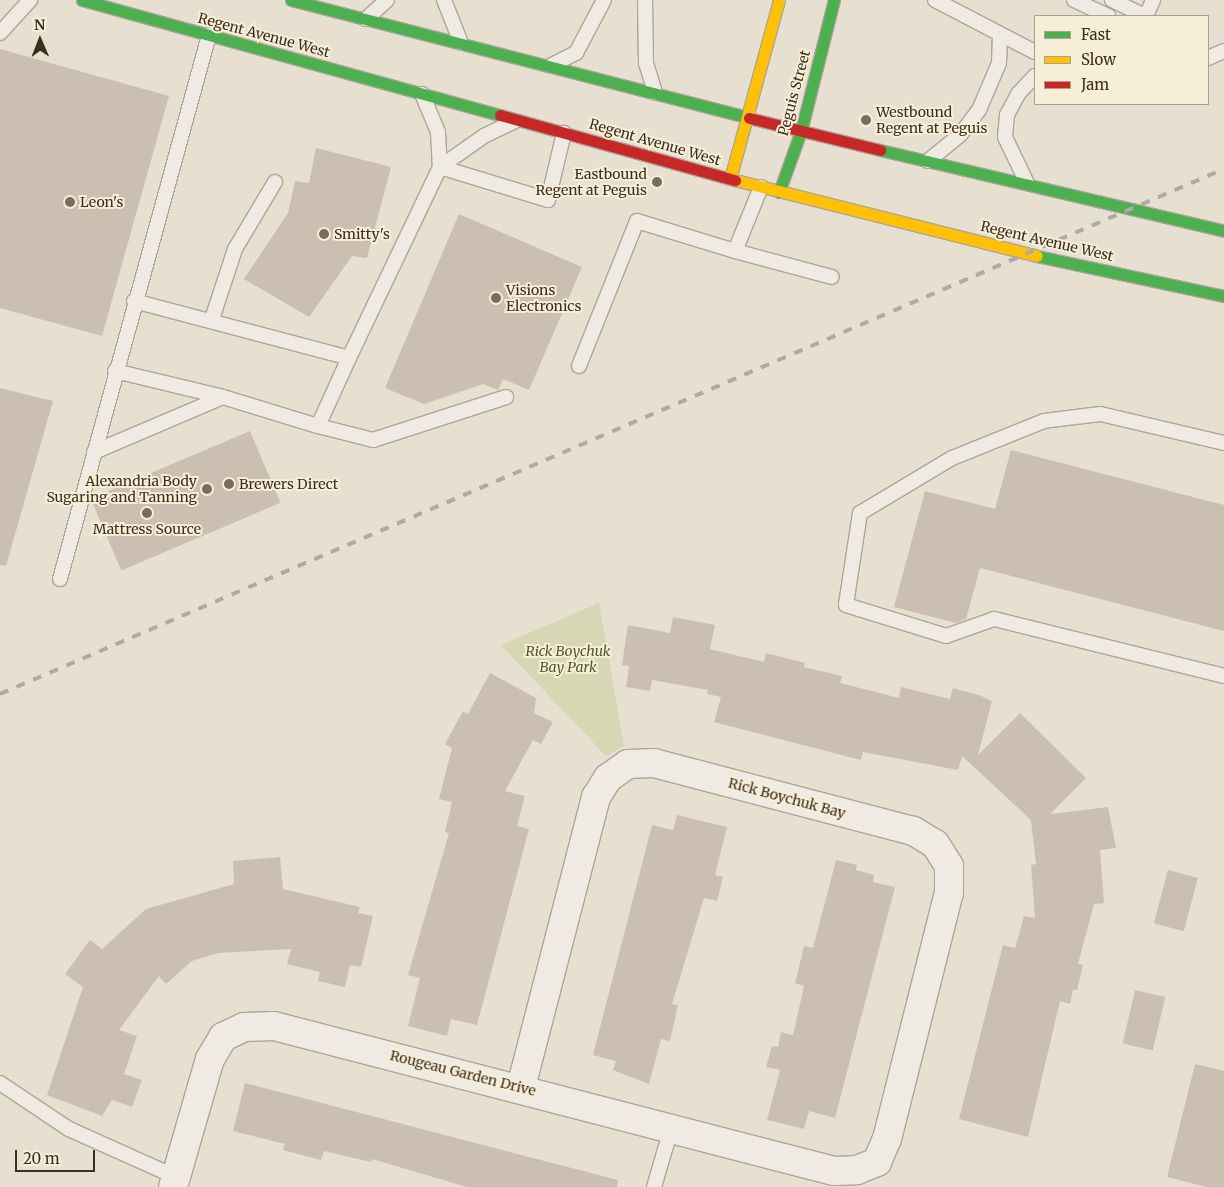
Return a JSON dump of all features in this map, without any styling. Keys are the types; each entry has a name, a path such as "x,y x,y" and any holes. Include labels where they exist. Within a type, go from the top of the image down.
{"main road":[{"name":"Regent Avenue West","path":"82,0 779,192 1029,254 1224,296"},
{"path":"291,0 801,131 1224,231"},
{"path":"730,179 779,0"},
{"name":"Peguis Street","path":"779,192 801,131 834,0"}],"street":[{"name":"Rick Boychuk Bay","path":"521,1088 596,797 608,778 628,764 654,763 913,831 935,844 949,866 949,893 888,1139 878,1162 857,1170"},
{"name":"Rougeau Garden Drive","path":"177,1184 210,1059 223,1037 244,1027 274,1026 521,1088 671,1130 834,1171 857,1170"}],"lane":[{"path":"0,33 30,0"},
{"path":"366,19 387,0"},
{"path":"444,0 461,43"},
{"path":"550,66 576,53 604,0"},
{"path":"645,0 646,63 655,93"},
{"path":"935,0 1000,36 1034,52"},
{"path":"1074,0 1106,15"},
{"path":"1112,0 1143,15"},
{"path":"1146,15 1153,0"},
{"path":"60,579 115,370 209,35"},
{"path":"927,162 960,135 980,110 999,63 1000,36"},
{"path":"1209,58 1224,51"},
{"path":"1028,186 1005,137 1007,115 1018,94 1034,77"},
{"path":"318,426 440,167 438,132 421,93"},
{"path":"440,167 484,136 517,120"},
{"path":"440,167 548,200 564,133"},
{"path":"212,318 235,250 275,182"},
{"path":"735,250 761,187"},
{"path":"579,366 636,221 832,277"},
{"path":"134,301 212,318 349,358"},
{"path":"115,370 223,397 318,426 373,440 506,397"},
{"path":"94,452 223,397"},
{"path":"1223,440 1100,414 1044,421 952,458 860,513 846,605 946,636 994,618 1224,676"},
{"path":"0,1083 69,1129 177,1184"},
{"path":"654,1187 671,1130"}],"green space":[{"name":"Rick Boychuk Bay Park","path":"599,603 624,746 606,756 501,645"}],"building":[{"name":"Leon's","path":"0,49 169,96 102,336 0,308"},
{"name":"Smitty's","path":"316,148 391,167 367,258 352,256 309,317 244,279 288,213 295,181 309,183"},
{"name":"Visions Electronics","path":"459,214 582,267 529,390 503,379 498,390 483,384 424,404 385,388"},
{"path":"0,388 53,401 6,566 0,565"},
{"path":"250,431 280,503 121,570 91,499"},
{"path":"1011,450 1224,505 1224,631 980,568 966,619 956,623 894,607 925,491 995,509"},
{"path":"673,617 715,625 710,649 764,662 766,653 805,663 804,667 842,676 840,683 899,698 901,687 950,699 953,688 979,695 992,701 978,755 1020,713 1086,778 1050,814 1108,807 1116,848 1100,850 1104,903 1094,904 1078,964 1083,965 1077,990 1073,990 1070,1004 1060,1001 1028,1137 959,1119 1003,945 1015,948 1024,916 1035,918 1031,865 1036,864 1031,820 962,756 958,770 863,752 861,760 714,722 721,697 707,694 708,690 652,680 650,691 626,687 629,666 622,665 628,625 670,633"},
{"path":"490,673 536,698 534,713 553,722 541,744 533,740 505,791 525,796 517,826 529,829 477,1025 451,1019 447,1036 408,1026 420,978 408,975 449,833 445,832 452,802 439,799 452,748 445,744 463,711 468,714"},
{"path":"677,815 727,827 715,875 723,877 717,901 704,898 672,1004 678,1005 670,1041 661,1039 649,1084 613,1070 616,1061 593,1055 652,825 673,830"},
{"path":"280,857 283,889 360,907 358,913 373,916 361,967 350,965 345,987 318,981 320,972 287,964 291,949 218,953 192,961 166,984 159,976 119,1030 137,1036 124,1074 142,1080 132,1107 112,1100 102,1116 47,1095 83,987 65,974 90,940 102,949 146,909 234,884 233,861"},
{"path":"836,860 857,865 856,870 874,875 873,882 895,887 835,1118 809,1111 804,1129 767,1120 780,1070 766,1067 772,1046 778,1047 781,1032 793,1035 804,986 795,983 804,946 813,948"},
{"path":"1168,870 1198,878 1184,931 1154,923"},
{"path":"1135,990 1165,997 1153,1051 1123,1044"},
{"path":"1195,1064 1224,1071 1224,1187 1206,1187 1167,1177"},
{"path":"245,1083 618,1180 617,1187 467,1187 372,1159 371,1162 324,1151 321,1160 283,1150 285,1144 233,1131"}],"railway":[{"path":"0,694 1224,169"}],"traffic: fast":[{"path":"82,0 500,115"},
{"path":"291,0 749,118"},
{"path":"779,192 801,131 834,0"},
{"path":"880,150 1224,231"},
{"path":"1037,256 1224,296"}],"traffic: slow":[{"path":"730,179 779,0"},
{"path":"735,180 1037,256"}],"traffic: jam":[{"path":"500,115 735,180"},
{"path":"749,118 880,150"}],"place":[{"name":"Westbound Regent at Peguis","path":"866,120"},
{"name":"Eastbound Regent at Peguis","path":"657,182"},
{"name":"Leon's","path":"70,202"},
{"name":"Smitty's","path":"324,234"},
{"name":"Visions Electronics","path":"496,298"},
{"name":"Brewers Direct","path":"229,484"},
{"name":"Alexandria Body Sugaring and Tanning","path":"207,489"},
{"name":"Mattress Source","path":"147,513"}]}
